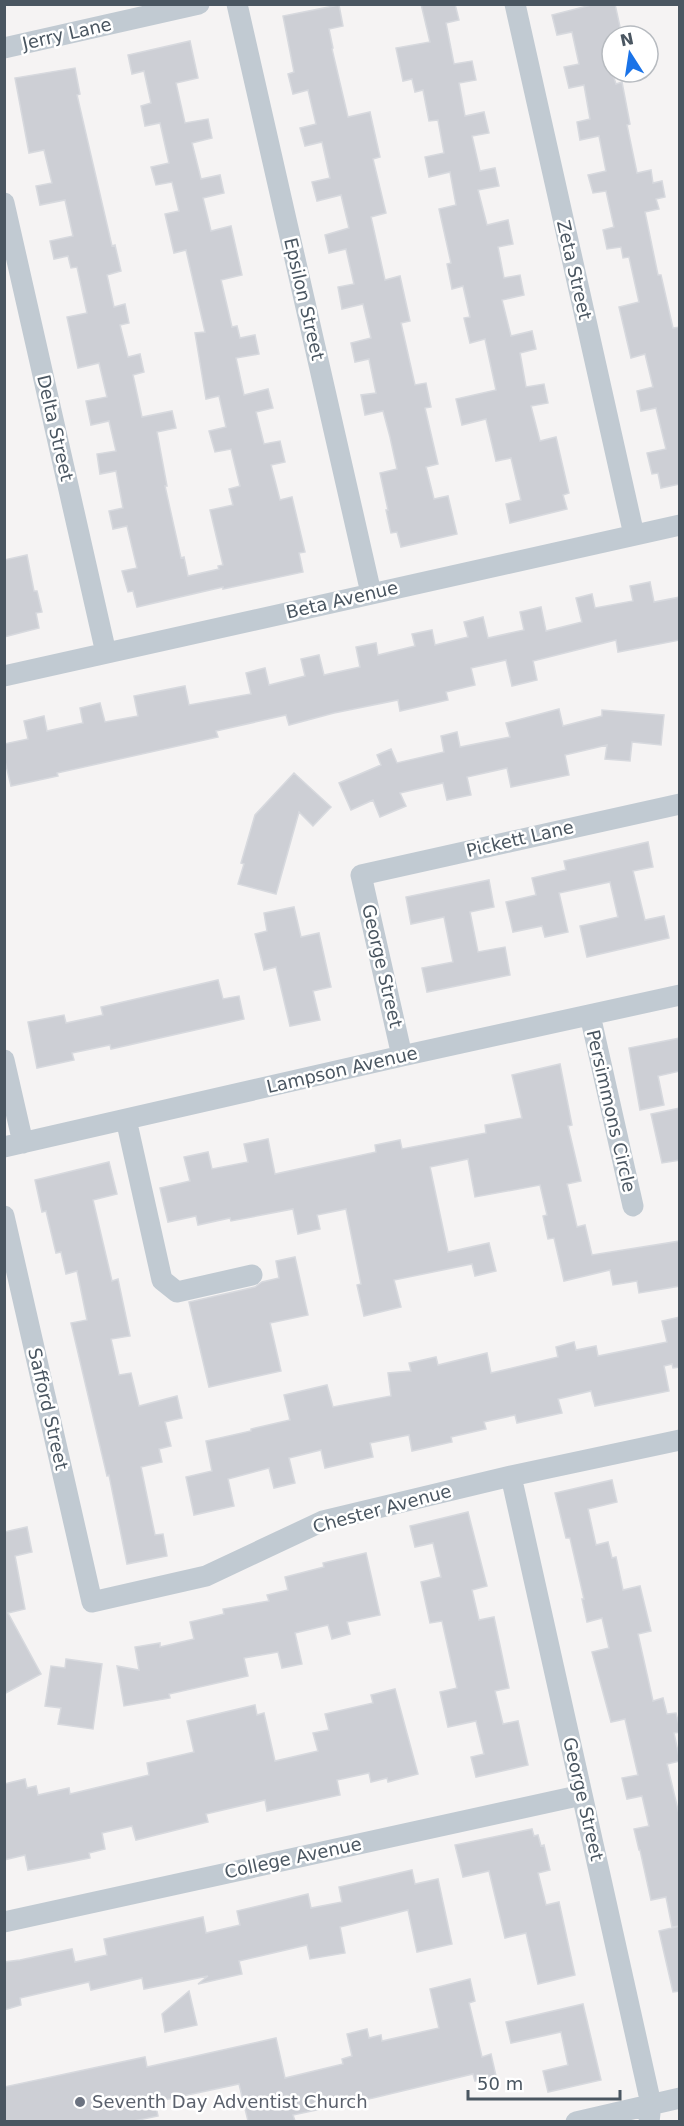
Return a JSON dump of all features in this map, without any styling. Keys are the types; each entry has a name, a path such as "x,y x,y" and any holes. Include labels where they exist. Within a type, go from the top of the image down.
{"street":[{"name":"Jerry Lane","path":"4,48 199,4"},
{"name":"Epsilon Street","path":"237,4 371,593"},
{"name":"Zeta Street","path":"514,4 634,535"},
{"name":"Delta Street","path":"4,203 106,653"},
{"name":"Beta Avenue","path":"4,676 680,525"},
{"name":"Pickett Lane","path":"361,875 680,804"},
{"name":"George Street","path":"361,875 402,1056"},
{"name":"Lampson Avenue","path":"14,1145 680,995"},
{"name":"Persimmons Circle","path":"590,1015 633,1206"},
{"path":"4,1060 14,1145"},
{"path":"126,1119 162,1280 177,1292 252,1275"},
{"name":"Safford Street","path":"4,1216 92,1602"},
{"name":"Chester Avenue","path":"92,1602 206,1576 323,1521 511,1476 680,1440"},
{"name":"George Street","path":"511,1476 650,2113"},
{"name":"College Avenue","path":"4,1922 582,1795"},
{"path":"576,2121 650,2113 680,2098"}],"building":[{"path":"421,4 455,4 459,20 446,23 454,64 472,61 476,80 459,83 465,116 484,112 489,133 472,136 480,171 495,168 499,186 478,190 487,225 508,220 513,244 498,247 504,278 520,275 524,295 502,300 511,336 532,331 536,349 520,353 526,387 544,384 548,403 531,406 540,441 556,437 569,493 563,495 567,509 510,523 506,504 521,500 511,458 496,461 486,419 462,425 456,399 496,390 485,339 470,343 464,318 470,317 463,286 452,289 447,264 451,263 439,209 456,205 450,172 429,177 425,157 444,153 438,120 429,121 423,90 415,92 412,79 403,81 396,48 430,42"},
{"path":"595,4 615,4 619,24 600,24 600,84 622,84 630,124 627,125 637,173 651,170 653,183 662,181 665,197 656,199 659,209 645,212 658,275 661,275 673,328 680,327 680,484 661,488 658,473 652,474 647,453 666,449 656,408 641,411 637,391 653,387 645,354 631,358 619,307 639,302 629,257 623,258 621,247 607,249 603,230 614,227 606,191 593,193 588,175 606,171 599,136 580,140 577,122 590,119 584,85 569,88 564,67 579,64 572,32 557,35 552,15"},
{"path":"339,5 343,26 329,29 332,49 348,117 370,112 380,157 373,159 386,213 371,217 385,280 400,276 410,321 401,323 415,385 426,383 431,407 425,408 438,464 426,467 434,499 448,496 457,534 401,547 397,532 391,533 380,473 397,469 390,437 383,411 365,415 361,395 376,393 369,359 355,362 351,343 371,338 363,304 342,309 338,287 354,284 346,249 329,253 325,235 349,228 341,195 317,201 312,182 330,178 322,142 305,146 300,128 316,124 308,90 293,94 288,74 294,72 283,16"},
{"path":"190,41 198,78 176,83 185,123 208,119 212,138 192,143 201,179 220,175 224,193 203,198 211,231 231,226 242,275 221,280 232,327 237,326 240,338 255,335 259,354 236,358 244,395 268,389 273,408 256,412 264,444 280,441 285,462 271,465 280,500 292,497 305,552 299,553 303,572 223,589 223,587 137,607 133,591 128,592 122,571 137,568 127,526 113,529 109,511 123,508 116,471 100,474 97,454 116,451 109,421 91,425 86,401 107,397 99,363 78,368 67,317 87,313 77,267 71,268 68,256 54,259 50,241 73,236 65,200 40,205 36,186 52,183 44,150 29,153 15,78 75,68 80,94 77,95 112,246 115,245 121,271 107,275 114,307 125,304 129,323 120,325 128,357 140,354 144,372 133,375 142,417 172,411 176,428 157,432 167,486 165,486 181,558 184,557 188,576 219,569 218,566 223,565 210,510 233,505 229,489 240,486 231,449 215,452 209,431 226,427 219,396 206,399 195,333 205,332 186,250 174,253 165,214 179,211 172,182 156,185 151,167 169,163 160,123 145,126 141,106 151,103 144,71 132,74 128,55"},
{"path":"27,555 34,591 37,591 42,612 36,613 39,628 4,637 4,560"},
{"path":"650,582 654,602 680,597 680,640 618,652 616,640 533,661 537,680 512,686 506,660 471,668 475,685 446,692 448,700 400,711 398,700 289,725 286,715 216,731 218,737 57,773 58,776 11,786 4,757 4,744 28,739 24,721 44,716 47,731 83,723 80,708 100,703 105,722 138,716 134,696 185,686 189,705 251,694 246,673 265,668 269,685 305,676 301,659 319,655 324,675 360,667 356,647 376,643 378,655 415,646 412,634 432,630 435,645 468,637 464,622 483,617 488,638 524,630 520,612 541,607 546,631 582,622 576,598 592,594 595,608 633,601 630,586"},
{"path":"559,709 563,726 602,716 602,710 664,715 661,745 632,742 630,761 605,759 607,745 565,755 569,775 511,787 507,768 467,777 471,795 447,800 443,783 400,793 406,806 380,817 373,800 351,810 339,783 381,765 377,755 391,749 397,763 444,752 441,736 457,732 460,747 510,737 506,723"},
{"path":"294,773 331,807 313,826 299,812 276,894 238,884 244,864 241,863 255,815"},
{"path":"648,842 653,867 633,871 645,920 664,916 669,938 587,957 580,926 618,917 610,882 559,893 568,932 545,937 542,926 513,932 506,902 536,895 532,878 566,870 564,861"},
{"path":"489,880 494,907 470,912 478,952 505,947 510,975 427,992 422,968 453,962 444,917 411,924 406,897"},
{"path":"294,907 301,937 319,933 331,987 313,991 320,1020 290,1026 276,967 264,970 255,934 267,931 264,913"},
{"path":"218,980 223,999 239,996 244,1019 111,1049 110,1045 72,1053 74,1060 37,1068 28,1022 64,1015 66,1023 103,1015 101,1007"},
{"path":"680,1038 680,1071 658,1076 664,1105 640,1110 629,1048"},
{"path":"560,1064 572,1125 568,1126 581,1181 567,1184 577,1227 585,1225 592,1255 680,1241 680,1286 639,1293 637,1281 613,1285 610,1270 564,1281 554,1238 548,1239 543,1216 547,1215 540,1185 475,1197 468,1159 430,1167 448,1252 489,1243 496,1271 475,1276 472,1264 394,1280 401,1307 364,1316 357,1285 361,1284 346,1209 317,1215 320,1229 298,1234 293,1209 198,1225 196,1216 168,1222 160,1188 190,1181 184,1157 208,1152 212,1169 248,1162 244,1144 268,1139 275,1174 376,1152 375,1145 400,1140 402,1149 486,1133 485,1125 522,1118 512,1075"},
{"path":"680,1108 680,1160 662,1163 651,1114"},
{"path":"109,1162 117,1194 93,1200 112,1281 118,1279 130,1336 111,1339 119,1375 131,1373 139,1406 177,1396 182,1418 165,1422 171,1446 159,1449 162,1462 141,1467 155,1535 163,1534 167,1556 127,1564 109,1475 107,1476 71,1323 87,1320 77,1271 66,1274 61,1252 56,1253 46,1211 42,1212 35,1180"},
{"path":"295,1257 308,1315 270,1323 281,1371 209,1387 189,1302 255,1287 262,1282 279,1278 276,1261"},
{"path":"680,1317 680,1367 673,1368 672,1364 664,1366 669,1391 595,1406 591,1391 558,1399 562,1413 517,1423 515,1415 484,1422 486,1429 451,1437 452,1442 412,1451 409,1435 370,1443 373,1457 325,1468 321,1450 289,1458 295,1483 274,1488 269,1468 228,1479 234,1506 194,1515 186,1477 212,1471 206,1441 290,1420 284,1395 327,1385 333,1407 391,1396 388,1373 411,1371 409,1363 436,1357 438,1365 487,1353 491,1373 558,1357 556,1347 574,1342 576,1350 596,1346 598,1356 667,1342 662,1321"},
{"path":"612,1480 617,1502 588,1509 596,1545 608,1542 612,1558 616,1557 623,1590 640,1586 651,1631 638,1634 653,1701 663,1698 667,1714 676,1713 680,1729 680,1732 674,1733 680,1761 667,1764 680,1818 680,1926 672,1927 666,1897 651,1900 634,1829 649,1826 642,1796 627,1799 622,1778 638,1775 625,1719 611,1722 592,1652 609,1648 602,1618 587,1622 570,1538 566,1538 555,1493"},
{"path":"468,1512 487,1586 472,1590 479,1620 494,1617 509,1688 495,1691 503,1724 518,1721 528,1765 476,1777 471,1757 484,1754 476,1721 448,1727 440,1692 457,1688 442,1621 430,1623 421,1582 441,1577 433,1543 415,1547 410,1526"},
{"path":"27,1527 32,1552 15,1556 25,1609 8,1613 41,1674 4,1694 4,1532"},
{"path":"366,1553 380,1615 347,1622 350,1634 332,1639 328,1625 295,1633 302,1664 282,1668 278,1652 244,1658 248,1676 169,1694 170,1698 124,1706 117,1666 139,1670 135,1647 160,1643 160,1647 194,1639 190,1622 224,1614 223,1609 269,1601 267,1595 288,1590 285,1577 324,1567 323,1563"},
{"path":"66,1659 102,1664 93,1729 58,1724 61,1708 45,1706 51,1666 65,1668"},
{"path":"395,1689 418,1774 388,1782 387,1778 371,1782 369,1773 337,1780 340,1795 267,1811 265,1800 206,1814 208,1822 136,1840 132,1826 102,1833 105,1849 89,1853 90,1858 28,1870 25,1855 4,1860 4,1784 25,1779 27,1788 36,1786 38,1795 69,1788 70,1794 149,1775 147,1763 194,1752 187,1721 255,1705 257,1715 264,1713 275,1761 318,1751 313,1733 329,1730 325,1714 373,1703 371,1695"},
{"path":"532,1829 534,1836 538,1835 541,1846 544,1845 550,1870 538,1873 546,1905 559,1902 575,1975 538,1984 526,1933 505,1938 489,1871 463,1877 455,1845"},
{"path":"412,1870 415,1884 438,1879 452,1944 417,1952 408,1910 340,1927 345,1953 310,1959 307,1945 239,1961 242,1974 198,1984 208,1976 144,1989 142,1978 91,1990 89,1982 20,1998 21,2005 4,2010 4,1962 72,1949 75,1962 107,1955 104,1939 203,1917 206,1933 240,1925 237,1911 308,1894 311,1908 342,1902 339,1887"},
{"path":"680,1926 680,1991 673,1992 659,1931"},
{"path":"470,1979 475,2001 469,2003 482,2057 491,2054 496,2076 475,2081 473,2074 293,2115 295,2121 248,2121 239,2084 155,2102 158,2116 134,2121 4,2121 4,2087 145,2057 147,2067 276,2038 285,2078 343,2064 342,2059 352,2056 347,2034 367,2029 369,2038 381,2035 382,2041 439,2028 430,1989"},
{"path":"189,1991 197,2025 165,2032 162,2014"},
{"path":"583,2004 601,2080 548,2092 543,2071 568,2065 561,2032 511,2043 506,2022"}],"place":[{"name":"Seventh Day Adventist Church","path":"80,2102"}]}
